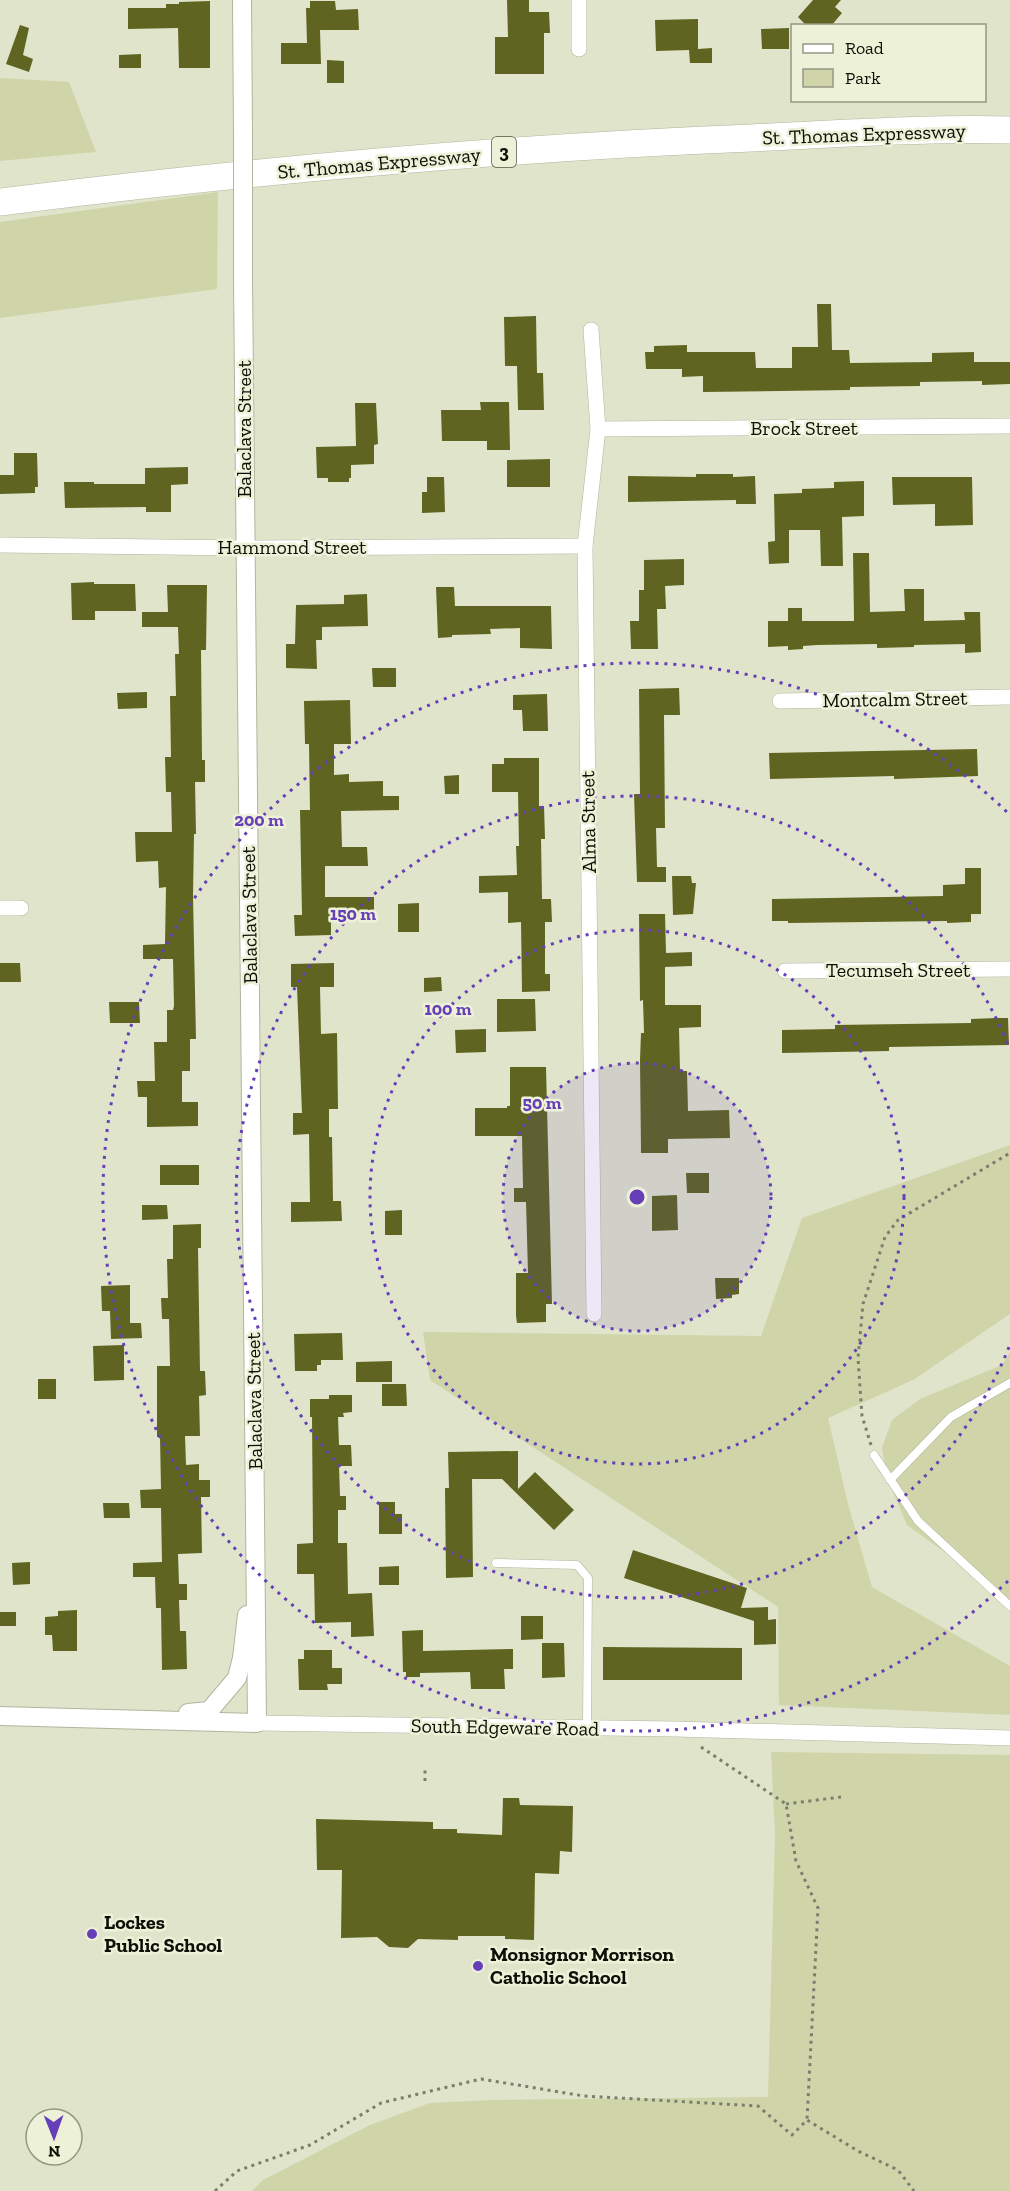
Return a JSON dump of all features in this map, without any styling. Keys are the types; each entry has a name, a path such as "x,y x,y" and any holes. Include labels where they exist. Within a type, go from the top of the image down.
{"highway":[{"name":"St. Thomas Expressway","path":"0,202 350,164 542,149 822,135 1010,130"}],"street":[{"name":"Balaclava Street","path":"242,0 257,1723"},
{"path":"579,0 579,49"},
{"name":"Alma Street","path":"591,330 598,429 585,546 594,1314"},
{"name":"Brock Street","path":"598,429 1010,426"},
{"name":"Hammond Street","path":"0,545 245,548 585,546"},
{"name":"Montcalm Street","path":"780,701 1010,698"},
{"path":"0,908 21,908"},
{"name":"Tecumseh Street","path":"785,971 1010,969"},
{"path":"138,1720 209,1711 237,1678 242,1658 255,1553"},
{"name":"South Edgeware Road","path":"0,1716 1010,1738"}],"lane":[{"path":"890,1480 951,1417 1010,1383"},
{"path":"874,1455 918,1521 1010,1606"},
{"path":"496,1563 577,1565 588,1578 587,1728"}],"path":[{"path":"874,1455 862,1416 858,1358 863,1304 885,1237 898,1220 1010,1153"},
{"path":"675,1730 786,1803 841,1797"},
{"path":"425,1766 425,1781"},
{"path":"215,2191 237,2171 310,2145 381,2103 481,2079 585,2096 758,2106 792,2135 807,2120 818,1908 796,1861 786,1803"},
{"path":"807,2120 858,2151 898,2170 914,2191"}],"green space":[{"path":"0,78 69,82 96,152 0,161"},
{"path":"218,192 217,289 0,318 0,222"},
{"path":"1010,1145 1010,1314 913,1380 828,1418 848,1504 872,1587 1010,1666 1010,1715 779,1705 778,1607 430,1380 423,1332 761,1336 802,1218"},
{"path":"1010,1352 1010,1610 961,1564 907,1525 887,1478 882,1448 892,1420 920,1399 1002,1365"},
{"path":"771,1752 1010,1755 1010,2191 252,2191 263,2180 370,2125 430,2103 492,2100 768,2097 775,1834"}],"building":[{"path":"507,0 529,0 529,12 549,12 550,33 544,33 544,74 495,74 495,37 508,37"},
{"path":"813,0 841,0 835,7 842,13 833,24 805,24 798,17"},
{"path":"210,1 210,68 179,68 178,28 128,29 128,8 166,8 166,4"},
{"path":"310,1 335,1 336,10 358,9 359,30 320,30 321,64 281,64 281,43 307,43 306,8 310,8"},
{"path":"698,19 698,49 712,48 712,63 690,63 689,50 656,51 655,20"},
{"path":"20,25 29,28 23,55 33,59 29,72 6,64"},
{"path":"789,28 789,49 762,49 761,29"},
{"path":"141,54 141,68 119,68 119,55"},
{"path":"327,60 344,61 344,83 327,83"},
{"path":"817,304 831,304 832,350 849,350 850,363 932,362 932,353 974,352 974,362 1010,362 1010,384 982,385 982,381 920,382 920,386 850,387 850,390 703,392 703,376 682,377 682,369 646,369 645,352 654,352 654,346 687,345 687,352 755,352 756,368 792,368 792,347 818,347"},
{"path":"536,316 537,373 543,373 544,410 518,410 517,366 505,366 504,317"},
{"path":"480,402 509,402 510,450 487,450 487,441 442,441 441,410 481,410"},
{"path":"355,403 376,403 378,444 374,445 374,464 351,465 349,482 328,482 328,478 317,478 316,447 356,446"},
{"path":"14,453 37,453 38,487 35,487 35,493 0,494 0,475 14,475"},
{"path":"550,459 550,487 507,487 507,460"},
{"path":"188,467 188,484 171,485 171,512 146,512 146,507 65,508 64,482 145,484 145,468"},
{"path":"696,474 755,476 756,504 736,504 736,500 628,502 628,476 696,477"},
{"path":"427,477 444,477 445,512 422,513 422,492 427,492"},
{"path":"892,477 972,477 973,525 935,526 935,504 893,505"},
{"path":"864,481 864,516 842,517 843,566 821,566 820,530 789,530 789,563 769,564 768,542 775,541 774,494 802,493 802,489 834,488 834,482"},
{"path":"853,553 869,553 870,612 905,611 904,589 924,589 924,621 965,620 964,612 980,612 981,652 965,653 965,644 877,648 877,644 817,645 788,650 788,646 768,647 768,621 788,621 788,608 802,608 802,621 854,621"},
{"path":"684,559 684,585 665,586 666,609 657,609 658,649 631,649 630,621 639,621 639,590 644,590 644,560"},
{"path":"94,582 94,584 135,584 136,611 95,611 95,620 72,620 71,583"},
{"path":"167,585 207,585 206,650 201,650 202,760 205,760 205,782 195,782 196,834 194,834 193,896 196,1039 190,1039 190,1071 182,1071 182,1102 198,1102 198,1126 147,1127 147,1097 138,1097 137,1081 155,1081 154,1042 167,1042 167,1010 173,1010 174,1006 173,959 143,959 143,945 165,944 166,887 159,888 158,861 136,862 135,832 172,832 171,792 166,792 165,757 171,757 170,696 176,696 175,654 179,654 178,627 142,627 142,612 168,612"},
{"path":"436,587 454,587 455,606 551,606 552,649 520,648 520,628 490,629 491,634 452,635 452,637 438,638"},
{"path":"367,594 368,626 322,627 322,640 316,640 317,669 286,668 286,644 295,644 296,605 344,604 344,595"},
{"path":"372,668 396,668 396,687 373,687"},
{"path":"679,688 680,715 664,715 665,828 656,828 657,867 666,867 666,882 637,882 634,794 640,794 639,689"},
{"path":"147,692 147,708 118,709 117,693"},
{"path":"547,694 548,731 523,731 522,710 513,710 513,695"},
{"path":"350,700 351,744 334,744 334,775 349,774 349,782 383,781 383,796 399,796 399,810 341,811 342,847 367,847 368,866 325,866 325,897 374,897 374,913 331,914 331,935 295,936 294,915 302,915 300,810 310,810 309,744 305,744 304,701"},
{"path":"977,749 978,776 770,779 769,753"},
{"path":"504,758 539,758 539,806 544,806 545,839 541,839 542,899 551,899 552,922 545,922 545,974 550,974 550,991 522,992 521,922 508,923 508,892 479,893 479,876 517,875 518,792 492,792 492,764 504,764"},
{"path":"459,775 459,794 445,794 444,776"},
{"path":"965,868 981,868 981,914 971,914 971,922 788,923 788,921 772,921 772,899 943,896 943,885 965,884"},
{"path":"672,876 691,876 692,883 696,883 693,914 673,915"},
{"path":"419,903 419,932 398,932 398,904"},
{"path":"639,914 665,914 666,953 692,952 692,966 665,967 665,1005 701,1005 701,1027 679,1028 680,1071 687,1071 688,1111 729,1110 730,1138 668,1139 668,1153 641,1153 640,1060 641,1033 644,1033 643,1000 640,1001"},
{"path":"0,963 20,963 21,982 0,982"},
{"path":"334,963 334,987 320,987 321,1034 337,1033 338,1109 329,1109 329,1137 332,1137 333,1201 341,1201 342,1221 291,1222 291,1202 310,1202 309,1134 293,1135 293,1113 302,1113 297,987 291,987 291,964"},
{"path":"441,977 442,991 424,992 424,978"},
{"path":"497,999 535,999 536,1031 497,1032"},
{"path":"109,1002 139,1002 140,1023 110,1023"},
{"path":"1008,1018 1009,1045 889,1047 889,1051 782,1053 782,1030 835,1029 835,1025 971,1023 971,1019"},
{"path":"486,1029 486,1052 456,1053 455,1030"},
{"path":"510,1067 546,1067 552,1304 546,1304 546,1322 517,1323 516,1316 516,1273 528,1273 526,1202 514,1202 514,1188 523,1188 522,1136 475,1136 475,1108 507,1108 510,1106"},
{"path":"160,1165 199,1165 199,1185 160,1185"},
{"path":"686,1173 709,1173 709,1193 687,1193"},
{"path":"677,1195 678,1230 652,1231 652,1196"},
{"path":"142,1205 167,1205 168,1219 142,1220"},
{"path":"402,1210 402,1235 385,1235 385,1211"},
{"path":"201,1224 201,1248 198,1248 200,1371 205,1371 206,1395 199,1396 200,1436 185,1436 186,1465 199,1464 199,1480 210,1480 210,1497 201,1497 202,1553 178,1554 179,1584 187,1584 187,1600 179,1600 180,1631 186,1631 187,1669 162,1670 161,1608 156,1608 155,1577 133,1577 133,1563 162,1562 161,1508 141,1508 140,1490 161,1489 160,1437 157,1437 157,1366 170,1366 169,1319 162,1319 161,1298 168,1298 167,1259 173,1259 173,1225"},
{"path":"715,1278 739,1278 739,1294 732,1295 732,1298 716,1299"},
{"path":"130,1285 130,1323 141,1323 142,1338 111,1339 110,1311 102,1311 101,1286"},
{"path":"342,1333 343,1360 321,1360 321,1365 317,1365 317,1371 295,1371 294,1334"},
{"path":"124,1345 124,1380 94,1381 93,1346"},
{"path":"392,1361 392,1382 356,1382 356,1362"},
{"path":"38,1379 56,1379 56,1399 38,1399"},
{"path":"382,1384 406,1384 407,1406 382,1406"},
{"path":"329,1395 352,1395 352,1412 343,1413 344,1417 338,1417 339,1445 351,1445 352,1466 339,1466 340,1496 346,1496 346,1510 338,1510 338,1543 347,1543 348,1594 372,1593 374,1636 351,1637 351,1622 315,1623 314,1574 297,1574 297,1544 313,1543 310,1399 329,1399"},
{"path":"518,1451 518,1489 535,1472 574,1510 554,1530 502,1479 472,1479 473,1577 446,1578 445,1488 449,1488 448,1452"},
{"path":"379,1502 395,1502 395,1514 402,1514 402,1534 379,1534"},
{"path":"103,1503 129,1503 130,1518 104,1518"},
{"path":"633,1550 747,1588 741,1608 768,1607 768,1620 776,1619 776,1644 754,1645 754,1621 624,1578"},
{"path":"30,1562 30,1584 13,1585 12,1563"},
{"path":"399,1566 399,1585 379,1585 379,1567"},
{"path":"77,1610 77,1651 53,1651 52,1635 45,1635 45,1617 58,1616 58,1611"},
{"path":"0,1612 16,1612 16,1626 0,1626"},
{"path":"521,1616 543,1616 543,1639 521,1640"},
{"path":"423,1630 423,1651 513,1649 513,1669 504,1669 505,1689 471,1689 470,1672 420,1673 420,1677 406,1677 406,1672 403,1672 402,1631"},
{"path":"542,1643 564,1643 565,1677 542,1678"},
{"path":"603,1647 742,1648 742,1680 603,1680"},
{"path":"304,1650 332,1650 332,1668 342,1668 342,1684 327,1684 328,1690 299,1690 298,1659 304,1659"},
{"path":"503,1798 519,1798 520,1805 573,1806 572,1852 560,1851 559,1874 535,1873 534,1940 505,1939 505,1936 458,1936 458,1940 418,1939 408,1948 389,1947 377,1937 341,1938 342,1870 317,1870 316,1819 433,1822 433,1829 457,1829 457,1833 502,1835"}],"place":[{"name":"Lockes Public School","path":"92,1934"},
{"name":"Monsignor Morrison Catholic School","path":"478,1966"}]}
